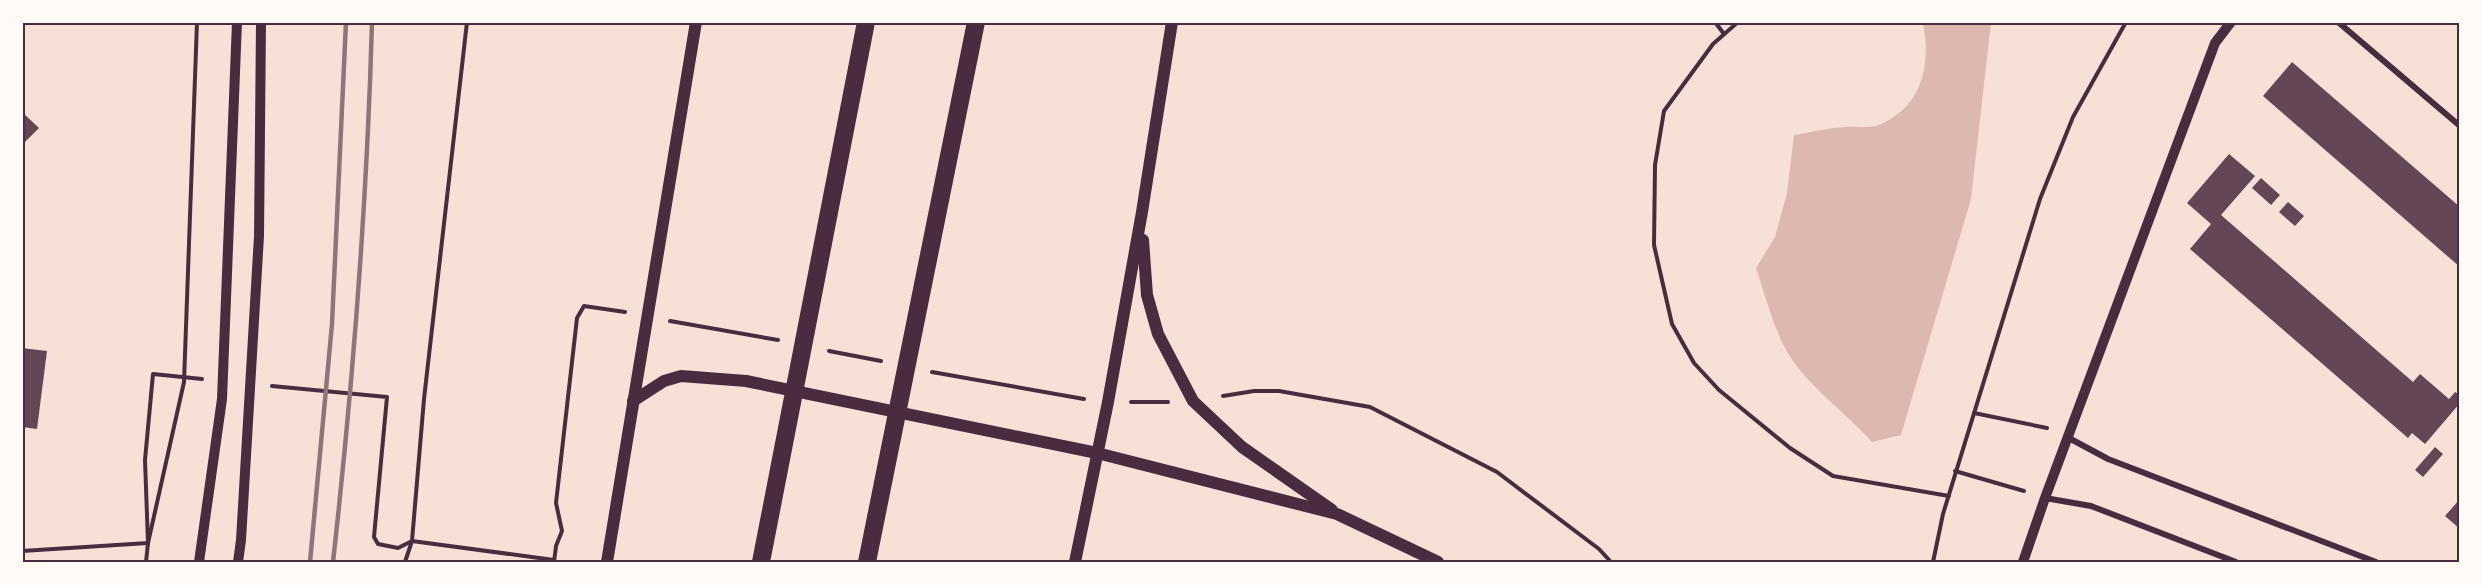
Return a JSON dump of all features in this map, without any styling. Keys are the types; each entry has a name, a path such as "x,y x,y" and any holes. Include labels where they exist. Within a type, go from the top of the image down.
{"highway":[{"path":"761,562 866,22"},
{"path":"867,562 976,22"}],"main road":[{"path":"607,562 696,22"},
{"path":"1075,562 1142,212 1172,22"},
{"path":"1142,212 1147,295 1158,334 1193,401 1242,447 1337,514 1438,562"},
{"path":"633,401 664,381 681,376 746,381 1097,453 1337,514"}],"street":[{"path":"199,562 222,399 237,22"},
{"path":"238,562 259,236 261,22"},
{"path":"2023,562 2067,437 2215,43 2231,22"},
{"path":"2338,22 2460,126"},
{"path":"2067,437 2108,459 2376,562"},
{"path":"2045,498 2091,506 2236,562"}],"path":[{"path":"146,562 148,543 184,382 197,22"},
{"path":"405,562 412,541 425,387 467,22"},
{"path":"1715,22 1724,34"},
{"path":"1738,22 1700,61 1664,111 1657,154 1654,244 1672,324 1694,363 1719,390 1790,448 1833,476 1949,495"},
{"path":"1933,562 1956,471 2040,199 2073,117 2126,22"},
{"path":"387,398 374,537 378,544 398,548 412,541 554,561 562,531 556,503 577,318 584,306 706,326 785,342"},
{"path":"819,349 888,363"},
{"path":"922,370 990,384"},
{"path":"148,543 145,460 153,374"},
{"path":"1279,391 1370,407 1497,472 1599,549 1611,562"},
{"path":"1974,413 2050,429 2067,437"},
{"path":"1956,471 2045,498"},
{"path":"22,551 148,543"}],"shaded area":[{"path":"1923,23 1991,23 1971,199 1901,435 1872,442 1817,389 1789,355 1774,323 1756,268 1775,237 1787,193 1794,135 1820,130 1873,126 1895,116 1915,95 1921,82 1926,53"}],"building":[{"path":"2292,62 2460,207 2460,267 2263,96"},
{"path":"22,112 39,128 22,145"},
{"path":"2229,154 2255,176 2221,215 2413,382 2420,374 2449,399 2455,392 2460,395 2460,403 2425,444 2412,433 2408,438 2190,249 2211,224 2187,203"},
{"path":"2261,178 2280,195 2271,205 2252,188"},
{"path":"2288,202 2304,216 2295,226 2279,212"},
{"path":"22,348 47,351 37,429 22,427"},
{"path":"2435,447 2443,454 2423,477 2415,470"},
{"path":"2460,499 2460,529 2445,516"}],"railway":[{"path":"310,562 332,324 346,22"},
{"path":"333,562 358,293 367,158 372,22"}]}
